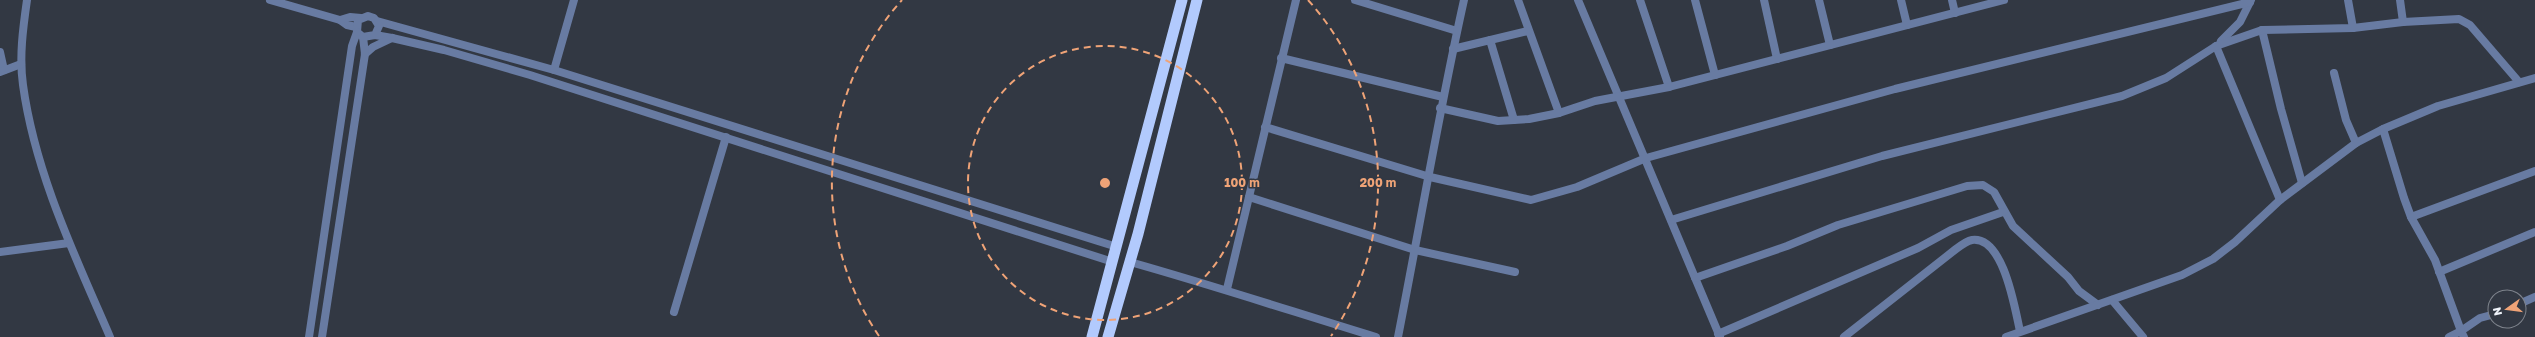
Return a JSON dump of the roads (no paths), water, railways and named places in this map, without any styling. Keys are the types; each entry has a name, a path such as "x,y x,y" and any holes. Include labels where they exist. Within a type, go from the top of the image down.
{"highway":[{"path":"1092,337 1182,0"},
{"path":"1108,337 1130,262 1197,0"}],"street":[{"path":"27,0 21,64 32,134 69,243 110,337"},
{"path":"270,0 340,20 359,32 444,50 726,137 1113,262"},
{"path":"554,70 574,0"},
{"path":"1227,289 1296,0"},
{"path":"1355,0 1457,31"},
{"path":"1398,337 1430,178 1442,97 1464,0"},
{"path":"1518,0 1559,113"},
{"path":"1578,0 1618,97 1646,158 1719,336 1918,248 1950,230 2004,212"},
{"path":"1640,0 1669,87"},
{"path":"1695,0 1715,75"},
{"path":"1764,0 1777,59"},
{"path":"1819,0 1830,45"},
{"path":"1901,0 1907,25"},
{"path":"1952,0 1955,13"},
{"path":"1440,108 1498,121 1559,113 1595,101 1669,87 2003,0"},
{"path":"2348,0 2353,28"},
{"path":"2400,0 2402,22"},
{"path":"1265,127 1430,178 1531,200 1576,186 1646,158 1895,89 2251,1"},
{"path":"1671,220 1882,156 2122,96 2166,78 2216,46 2240,22 2251,1"},
{"path":"340,20 350,17 361,18 371,16 377,21 554,70 1117,247"},
{"path":"309,337 352,46 359,32 361,18"},
{"path":"2216,46 2262,30 2353,28 2445,18 2465,21 2519,82"},
{"path":"375,35 378,31 377,21"},
{"path":"2262,30 2281,109 2302,183"},
{"path":"1453,49 1528,31"},
{"path":"322,337 365,54 359,32"},
{"path":"365,54 373,47 392,38"},
{"path":"1490,40 1514,120"},
{"path":"2216,46 2280,200"},
{"path":"0,52 2,71 21,64"},
{"path":"1281,58 1442,97"},
{"path":"2334,73 2346,120 2356,143"},
{"path":"2006,337 2182,275 2212,259 2235,242 2280,200 2356,143 2383,129 2438,106 2535,78"},
{"path":"2383,129 2390,158 2411,217 2439,272 2462,334"},
{"path":"674,312 726,137"},
{"path":"2411,217 2535,171"},
{"path":"1695,278 1787,246 1838,225 1967,186 1983,185 1994,192 2013,226 2068,277 2079,291 2098,305"},
{"path":"1249,197 1415,250 1515,272"},
{"path":"2439,272 2535,232"},
{"path":"1844,337 1956,248 1972,240 1978,241 1991,248 2002,264 2020,331"},
{"path":"0,252 69,243"},
{"path":"1130,262 1227,289 1275,307 1376,337"},
{"path":"2112,300 2143,337"},
{"path":"2449,337 2462,334 2480,318 2487,316"}]}
